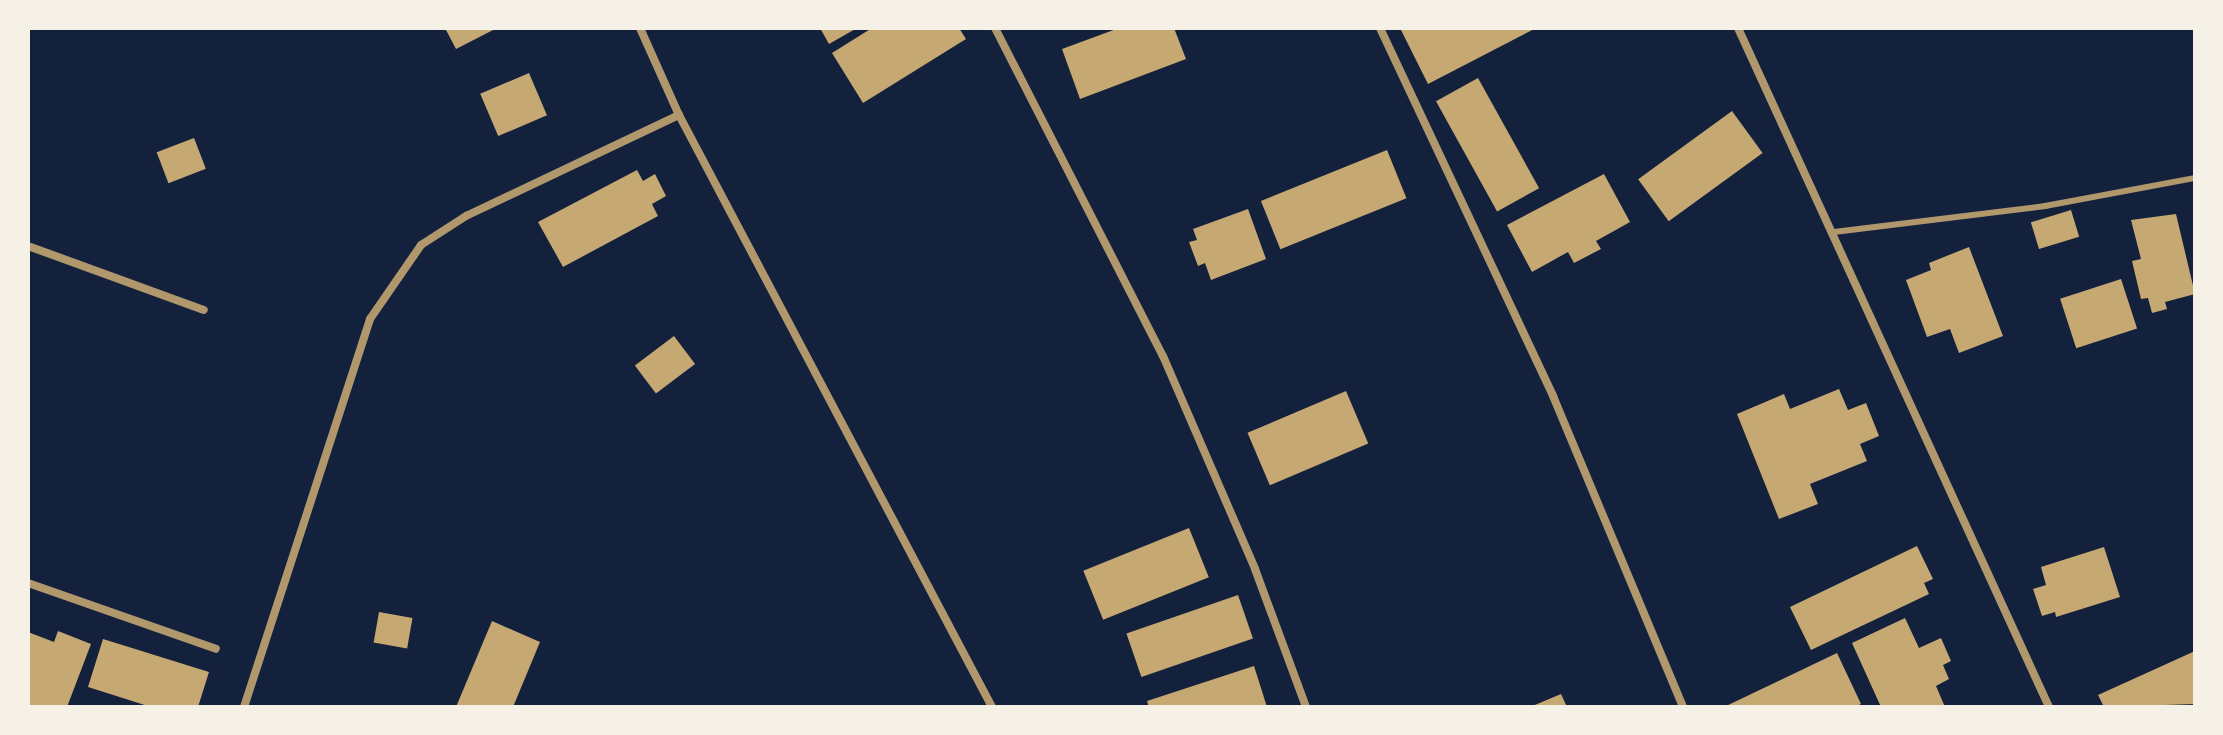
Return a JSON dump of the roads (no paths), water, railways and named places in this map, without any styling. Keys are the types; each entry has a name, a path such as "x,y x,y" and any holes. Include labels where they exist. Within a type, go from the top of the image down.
{"street":[{"path":"640,28 679,115 992,707"},
{"path":"995,28 1163,356 1255,569 1306,707"},
{"path":"1380,28 1553,396 1683,707"},
{"path":"1738,28 2049,707"},
{"path":"244,707 370,319 421,245 466,216 679,115"},
{"path":"28,246 204,310"},
{"path":"28,583 216,649"}],"lane":[{"path":"1834,232 2045,206 2195,178"}]}
